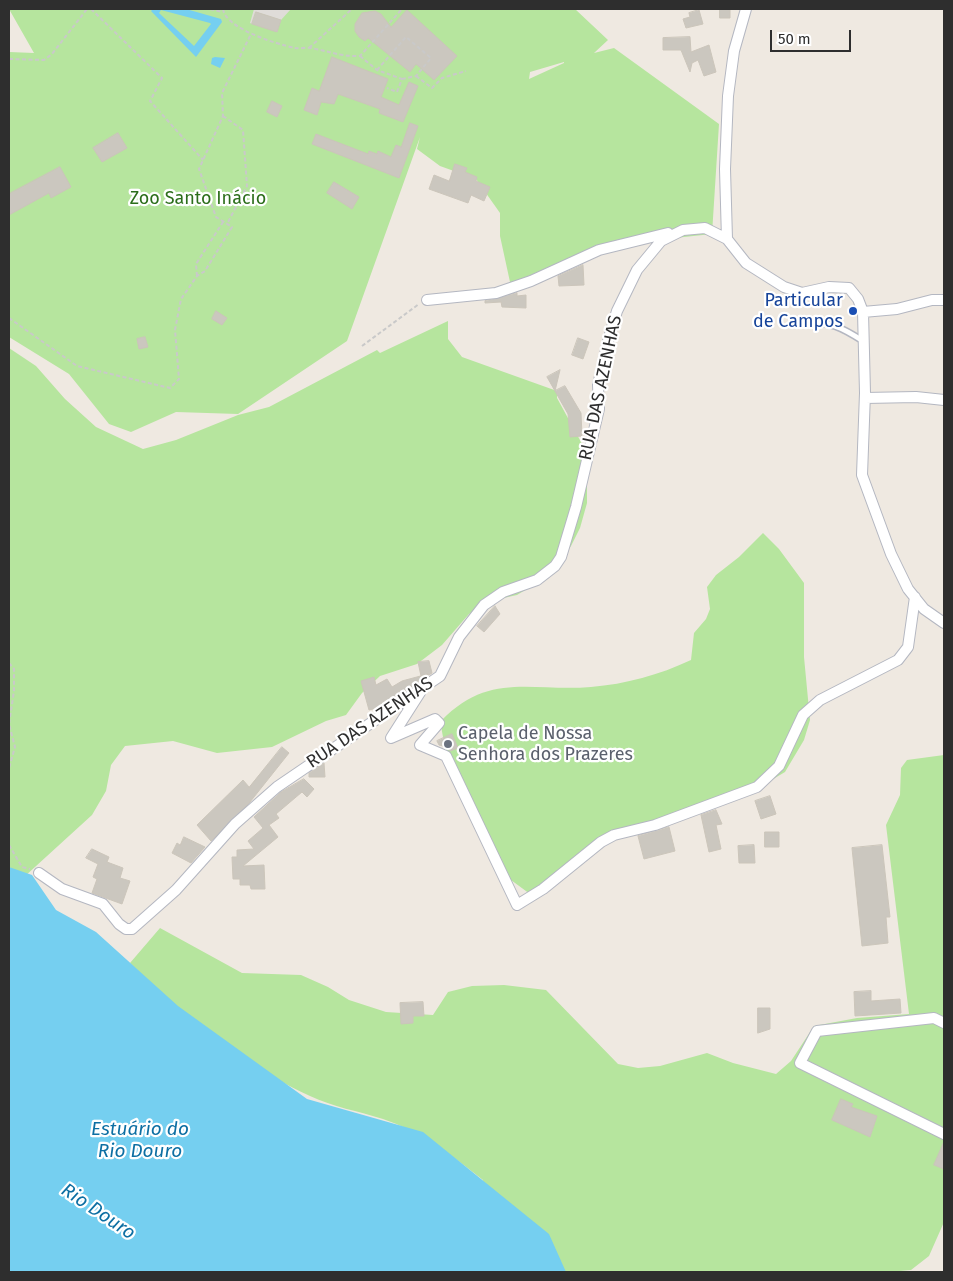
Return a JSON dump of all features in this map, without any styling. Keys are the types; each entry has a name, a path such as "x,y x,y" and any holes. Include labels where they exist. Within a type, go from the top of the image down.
{"street":[{"path":"746,9 734,51 728,96 725,169 727,239 746,263 784,287 802,293 829,287 849,288 858,299 863,312 865,398 862,475 891,554 908,589 924,609 944,623"},
{"name":"RUA DAS AZENHAS","path":"39,873 62,889 103,904 119,924 126,929 132,929 176,890 235,824 277,787 440,676 459,637 484,605 503,592 537,580 555,566 561,556 576,507 599,409 598,385 617,310 636,270 661,241 684,230 705,228 727,239"},
{"path":"427,300 496,293 532,280 599,250 684,230"},
{"path":"863,312 897,309 932,300 944,300"},
{"path":"865,398 916,397 944,400"},
{"path":"422,688 391,738 435,719 439,723 420,745 446,756 517,905 543,889 601,842 614,835 655,824 757,787 778,766 803,715 820,700 898,660 908,648 915,597"},
{"path":"944,1023 934,1018 817,1031 800,1063 944,1134"}],"lane":[{"path":"804,322 826,322 843,328 863,342"}],"path":[{"path":"9,59 44,60 52,54 87,9"},
{"path":"91,9 162,78 150,101 203,160"},
{"path":"210,9 223,10 233,24 251,34 297,48 309,48 345,57 360,56 377,70 402,79 416,76 431,58 406,37 377,70"},
{"path":"309,48 352,9"},
{"path":"360,56 402,9"},
{"path":"9,318 77,366 170,388 179,379 175,330 181,299 197,276 205,271 232,227 216,217 199,169 223,116 222,93 251,34"},
{"path":"416,76 432,88 442,78 466,71"},
{"path":"387,88 397,92 402,79"},
{"path":"223,116 243,130 247,186 227,224"},
{"path":"197,276 196,264 223,221"},
{"path":"362,346 410,309 427,300"},
{"path":"9,663 14,669 14,691 9,724 15,747 9,768"},
{"path":"9,844 22,867 39,873"}],"green space":[{"name":"Zoo Santo Inácio","path":"9,9 575,9 608,40 594,53 614,48 719,124 712,234 600,246 525,286 510,282 500,236 500,213 476,179 440,166 417,149 420,137 347,341 238,414 176,412 131,432 109,424 69,374 9,337 9,52 34,53","holes":["564,63 529,79 530,72"]},
{"path":"448,321 448,339 462,357 557,391 557,398 587,453 587,503 580,528 571,546 557,565 537,583 517,595 490,601 469,614 442,645 417,664 380,676 362,693 346,715 326,721 272,747 217,753 173,741 125,746 111,765 106,791 92,815 24,877 9,867 9,348 36,366 65,399 96,427 143,449 176,440 238,415 269,407 377,350 380,353"},
{"path":"763,533 779,549 804,583 804,657 810,720 804,740 785,772 753,791 597,841 530,894 496,869 493,849 486,830 450,760 444,741 441,721 459,705 476,695 494,690 512,687 570,688 604,686 642,678 691,660 694,633 706,619 710,609 707,587 716,575 739,557"},
{"path":"944,755 944,1222 929,1256 911,1270 889,1272 553,1272 484,1200 483,1180 460,1162 410,1130 383,1119 319,1100 274,1078 221,1044 188,1019 162,996 130,963 160,928 242,973 301,975 328,987 349,1000 386,1012 433,1015 448,992 472,986 504,985 546,990 618,1064 638,1068 660,1066 707,1053 733,1063 776,1074 791,1061 814,1026 857,1018 909,1014 886,825 900,795 901,768 907,760"}],"shaded area":[{"path":"254,9 291,9 281,20 256,12 252,24 250,23"}],"water":[{"path":"153,9 186,9 221,19 222,22 196,57 151,11","holes":["161,10 210,23 194,46 159,13"]},
{"path":"212,58 225,58 220,68 211,64"},
{"name":"Estuário do Rio Douro","path":"9,867 32,875 56,910 96,932 178,1006 307,1099 423,1132 549,1234 566,1272 9,1272"}],"building":[{"path":"720,9 730,9 730,18 720,18"},
{"path":"407,10 457,56 434,80 416,64 410,72 368,38 365,41 359,37 355,31 355,24 362,13 375,11 381,14 391,27"},
{"path":"699,10 703,24 686,28 683,19 690,17 689,13"},
{"path":"256,12 281,20 277,32 252,24"},
{"path":"690,37 691,52 709,45 716,72 704,76 698,60 692,63 690,72 681,50 663,50 663,38"},
{"path":"332,57 388,79 381,97 399,105 409,82 418,86 403,122 379,113 380,109 338,94 334,104 321,102 317,115 304,110 312,88 319,91"},
{"path":"272,101 282,106 277,117 267,112"},
{"path":"410,123 418,126 399,178 312,144 316,134 368,154 369,151 377,154 378,151 391,157 396,145 401,147"},
{"path":"118,133 127,148 102,162 93,148"},
{"path":"455,164 467,168 465,172 477,177 476,181 490,187 484,201 471,195 468,203 429,189 434,175 449,181"},
{"path":"60,167 71,187 51,198 49,193 9,215 9,194"},
{"path":"334,182 359,197 352,209 327,193"},
{"path":"583,265 584,285 559,286 558,276"},
{"path":"517,293 517,296 526,295 526,308 502,307 501,302 485,303 485,301"},
{"path":"216,311 227,318 222,325 212,319"},
{"path":"145,337 148,347 139,349 137,339"},
{"path":"578,338 589,342 583,359 572,355"},
{"path":"560,370 555,391 547,377"},
{"path":"565,386 581,413 582,436 570,437 568,414 555,391"},
{"path":"495,606 500,614 484,632 477,626"},
{"path":"429,661 432,673 381,707 369,710 361,681 374,677 376,685 387,679 392,687 402,681 421,676 418,662"},
{"name":"Capela de Nossa Senhora dos Prazeres","path":"452,734 458,748 450,751 447,747 439,745 437,741"},
{"path":"282,747 289,753 250,802 211,841 197,825 243,780 249,787"},
{"path":"324,763 325,777 309,777 309,773"},
{"path":"304,779 314,789 307,797 302,792 276,814 279,818 269,825 278,837 243,866 264,865 265,889 251,889 250,885 240,885 240,879 233,879 232,857 237,857 237,850 254,849 248,841 263,828 254,817 281,792"},
{"path":"770,796 776,814 761,819 755,801"},
{"path":"716,810 722,824 716,825 721,849 709,852 701,815"},
{"path":"669,827 675,851 644,859 638,836"},
{"path":"765,832 779,832 779,847 765,847"},
{"path":"184,837 205,847 191,863 172,853 177,843 180,845"},
{"path":"754,845 755,863 739,863 738,846"},
{"path":"882,845 890,917 886,917 888,943 862,946 852,848"},
{"path":"92,849 109,857 107,862 123,868 120,878 130,881 122,904 92,893 97,879 93,877 98,864 86,858"},
{"path":"871,991 871,1001 900,999 901,1013 855,1016 854,992"},
{"path":"423,1002 424,1016 413,1016 413,1023 401,1024 400,1003"},
{"path":"758,1008 770,1008 770,1029 758,1033"},
{"path":"841,1099 853,1104 851,1107 877,1116 870,1137 832,1120"},
{"path":"944,1142 944,1169 934,1165"}],"place":[{"name":"Particular de Campos","path":"853,311"},
{"name":"Capela de Nossa Senhora dos Prazeres","path":"448,744"}],"water label":[{"name":"Rio Douro","path":"98,1212"}]}
